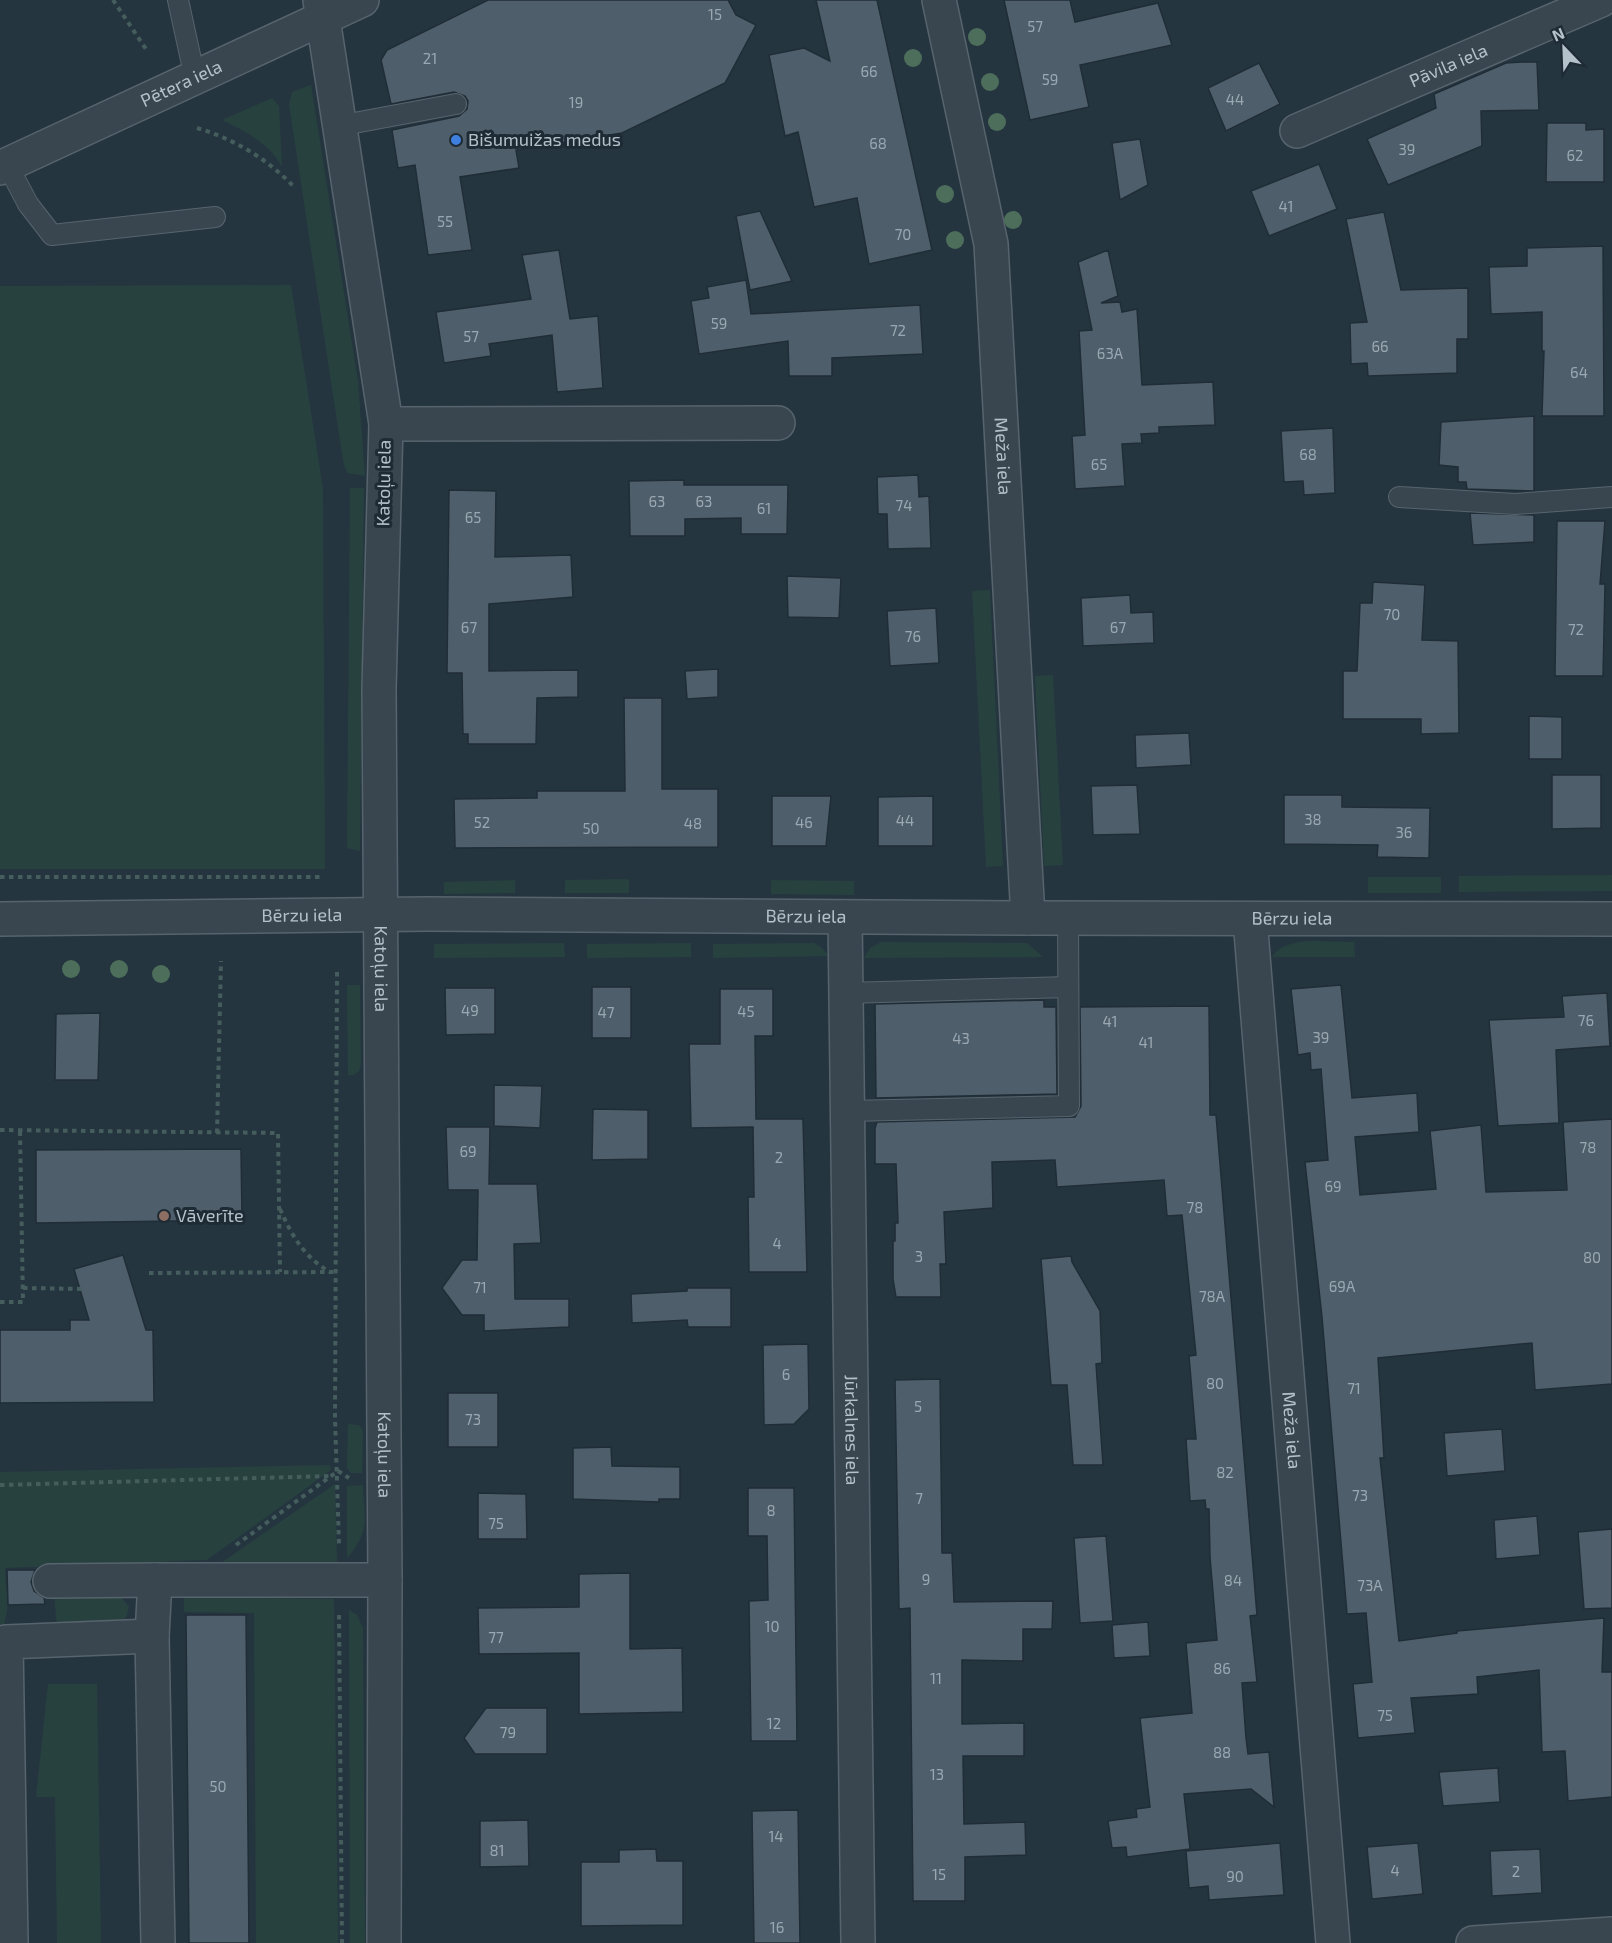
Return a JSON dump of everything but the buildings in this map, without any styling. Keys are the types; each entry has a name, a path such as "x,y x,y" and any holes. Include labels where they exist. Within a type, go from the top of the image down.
{"street":[{"name":"Pētera iela","path":"4,166 195,78 321,10 362,0"},
{"name":"Meža iela","path":"939,0 991,244 1028,918"},
{"name":"Pāvila iela","path":"1297,131 1601,0"},
{"name":"Katoļu iela","path":"321,10 386,424 379,689 385,1580 384,1943"},
{"path":"386,424 778,423"},
{"name":"Bērzu iela","path":"0,919 379,914 1612,919"},
{"name":"Jūrkalnes iela","path":"845,917 858,1943"},
{"name":"Meža iela","path":"1250,919 1333,1943"},
{"path":"155,1580 152,1636 158,1943"},
{"path":"50,1581 339,1582 385,1580"},
{"path":"11,1943 6,1642 152,1636"},
{"path":"1473,1943 1612,1934"}],"lane":[{"path":"178,0 195,78"},
{"path":"338,126 456,104"},
{"path":"4,166 28,204 52,235 215,217"},
{"path":"1400,497 1515,504 1612,497"},
{"path":"848,1111 1069,1106 1068,918"},
{"path":"845,993 1068,987"}],"path":[{"path":"113,0 148,52"},
{"path":"197,128 240,144 272,166 295,188"},
{"path":"0,878 324,877"},
{"path":"217,1133 221,961"},
{"path":"337,972 333,1272 338,1471 342,1943"},
{"path":"0,1130 278,1133 280,1272"},
{"path":"0,1302 23,1302 20,1130"},
{"path":"279,1208 291,1234 305,1253 333,1272"},
{"path":"149,1273 333,1272"},
{"path":"23,1288 85,1289"},
{"path":"235,1546 338,1471"},
{"path":"0,1485 330,1476"}],"green space":[{"path":"311,85 358,381 365,476 347,473 343,461 289,104 292,92"},
{"path":"272,98 279,106 282,167 264,145 222,120"},
{"path":"291,285 323,489 325,869 0,869 0,286"},
{"path":"350,488 364,488 360,851 347,848"},
{"path":"990,590 1003,866 986,867 972,591"},
{"path":"1053,675 1063,865 1044,866 1035,676"},
{"path":"1612,875 1612,891 1459,892 1459,876"},
{"path":"1368,877 1441,877 1441,893 1368,893"},
{"path":"629,879 629,893 565,893 565,880"},
{"path":"515,880 515,893 444,894 444,882"},
{"path":"771,880 854,881 854,895 771,894"},
{"path":"881,942 1027,943 1043,957 864,958 870,948"},
{"path":"1298,942 1354,942 1355,957 1272,957 1279,950"},
{"path":"564,943 565,957 434,958 434,944"},
{"path":"691,943 691,957 587,958 587,944"},
{"path":"814,943 829,956 713,958 713,944"},
{"path":"347,985 360,985 361,1064 359,1071 354,1075 348,1075"},
{"path":"348,1424 359,1425 363,1431 362,1473 351,1473 347,1468"},
{"path":"330,1465 331,1470 207,1560 5,1568 8,1605 3,1631 0,1631 0,1472"},
{"path":"335,1484 337,1564 215,1567"},
{"path":"363,1485 365,1516 363,1532 347,1558 347,1486"},
{"path":"116,1591 129,1607 126,1618 117,1625 57,1627 54,1594"},
{"path":"184,1597 334,1599 338,1943 256,1943 254,1613 184,1612"},
{"path":"349,1610 357,1615 363,1628 365,1943 350,1943"},
{"path":"48,1684 97,1684 101,1943 57,1943 55,1797 36,1797"}],"place":[{"name":"Bišumuižas medus","path":"456,140"},
{"name":"Vāverīte","path":"164,1216"}]}
